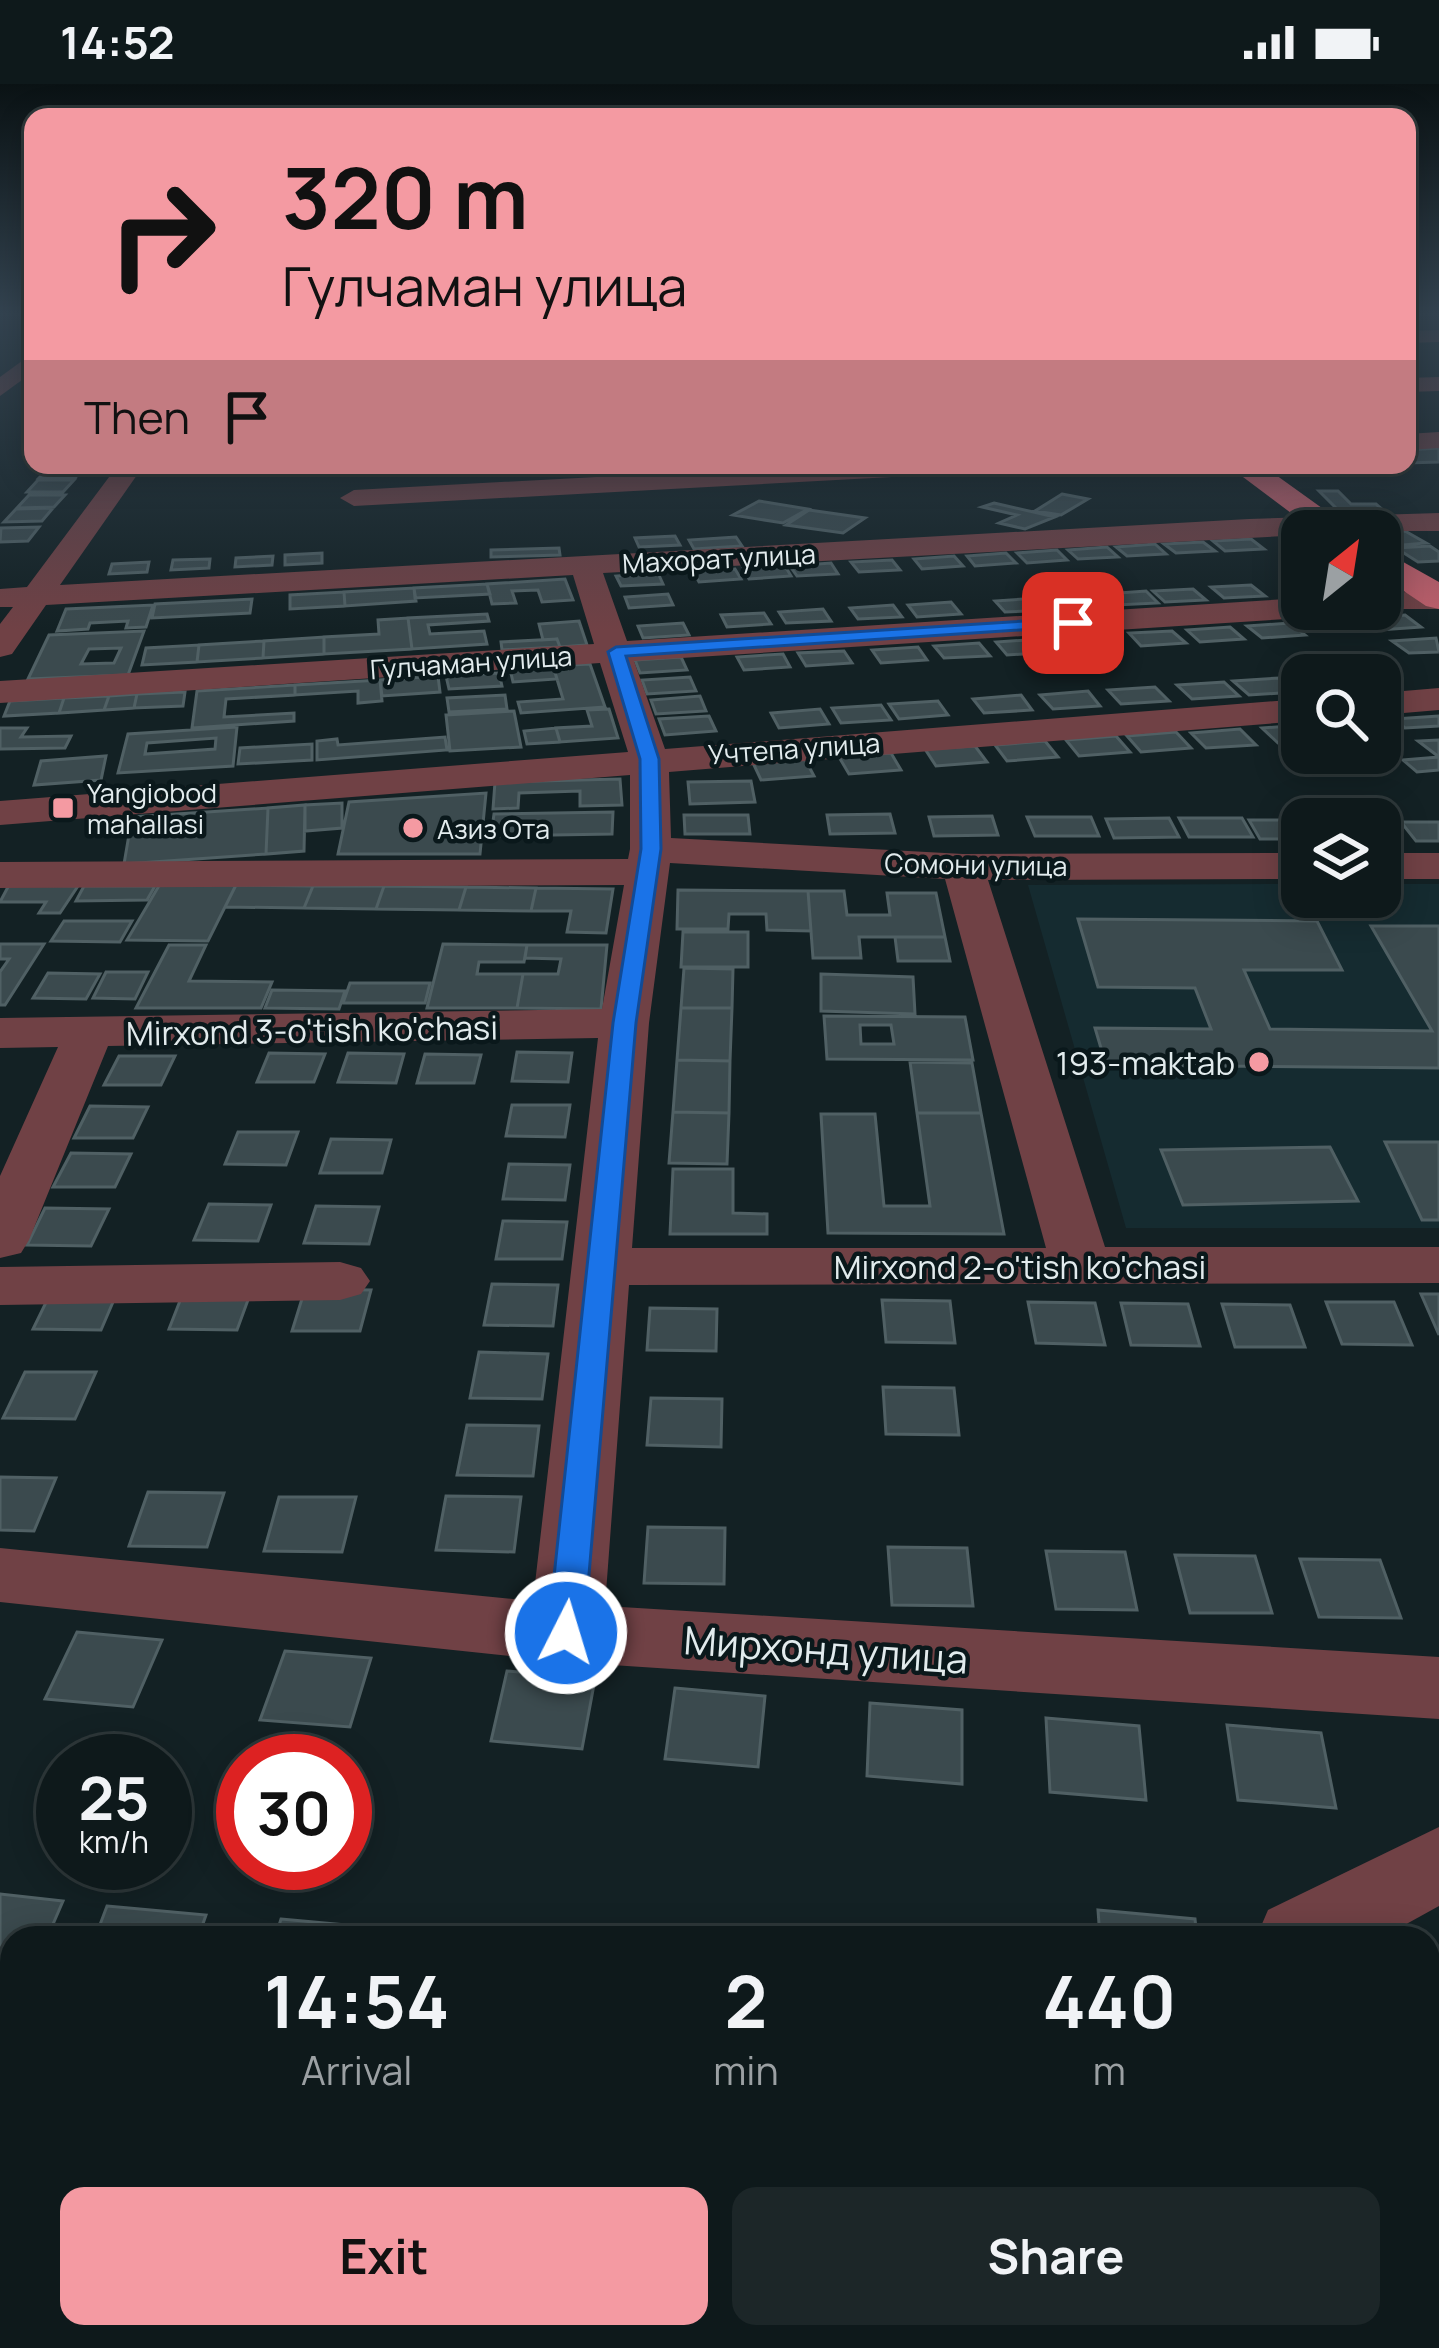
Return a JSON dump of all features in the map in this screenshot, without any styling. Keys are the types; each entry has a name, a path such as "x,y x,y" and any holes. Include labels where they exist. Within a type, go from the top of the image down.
{"main road":[{"path":"1255,474 1307,510"},
{"path":"1401,574 1439,599"}],"street":[{"path":"0,647 125,474"},
{"path":"352,474 352,580"},
{"path":"354,518 580,475 619,474"},
{"path":"580,475 615,543"},
{"name":"Махорат улица","path":"1401,524 1439,522"},
{"name":"Махорат улица","path":"0,598 584,566 615,543 1281,529"},
{"path":"566,1633 625,1023 649,860 650,759 584,566"},
{"path":"1401,602 1439,599"},
{"name":"Гулчаман улица","path":"0,692 1281,609"},
{"path":"1401,703 1439,700"},
{"name":"Учтепа улица","path":"0,813 1281,712"},
{"name":"Сомони улица","path":"0,874 649,860 963,867 1281,866"},
{"path":"1401,866 1439,866"},
{"path":"963,867 1081,1266"},
{"name":"Mirxond 3-o'tish ko'chasi","path":"0,1033 625,1023"},
{"path":"0,1240 88,1035"},
{"name":"Mirxond 2-o'tish ko'chasi","path":"601,1268 1439,1265"},
{"path":"0,1286 340,1281"},
{"name":"Мирхонд улица","path":"0,1575 566,1633 1439,1688"},
{"path":"1322,1926 1439,1864"}],"shaded area":[{"name":"193-maktab","path":"1281,884 1281,918 1401,918 1401,884 1439,884 1439,1228 1126,1228 1028,885"}],"building":[{"path":"1439,448 1439,462 1416,463 1416,449"},
{"path":"43,474 78,474 75,478 39,478"},
{"path":"38,480 74,480 63,492 27,492"},
{"path":"1319,491 1338,491 1351,504 1376,504 1383,510 1338,510"},
{"path":"1062,494 1088,499 1061,515 1035,511"},
{"path":"29,495 65,495 54,507 17,508"},
{"path":"759,501 808,509 783,523 733,515"},
{"path":"994,503 1055,517 1025,529 999,523 1017,515 982,507"},
{"path":"53,508 42,521 4,522 16,509"},
{"path":"809,510 865,518 843,533 786,525"},
{"path":"39,527 28,541 0,542 1,528"},
{"path":"1401,531 1405,531 1426,543 1401,545"},
{"path":"675,536 680,545 639,547 635,538"},
{"path":"736,537 742,546 694,549 689,540"},
{"path":"1251,539 1264,549 1225,551 1213,541"},
{"path":"1203,542 1215,551 1176,553 1164,544"},
{"path":"1155,544 1166,554 1127,556 1116,547"},
{"path":"1430,546 1439,552 1439,561 1418,562 1401,548"},
{"path":"1107,547 1118,557 1078,559 1068,550"},
{"path":"559,548 560,555 491,557 491,550"},
{"path":"1057,550 1067,560 1027,563 1017,553"},
{"path":"322,553 322,563 285,565 285,555"},
{"path":"1006,553 1016,563 975,566 967,556"},
{"path":"273,556 272,565 235,567 236,558"},
{"path":"954,556 963,566 922,569 914,559"},
{"path":"210,559 209,568 171,570 173,560"},
{"path":"892,560 900,570 859,572 851,562"},
{"path":"149,562 147,572 109,574 112,564"},
{"path":"831,563 838,574 797,576 790,566"},
{"path":"785,566 791,576 749,579 743,568"},
{"path":"735,569 741,579 699,582 693,571"},
{"path":"658,573 663,584 621,586 616,576"},
{"path":"565,579 573,600 542,602 538,590 512,591 516,603 492,604 487,584"},
{"path":"487,584 490,594 415,598 414,588"},
{"path":"1251,585 1265,596 1224,598 1211,587"},
{"path":"414,588 416,601 345,606 344,592"},
{"path":"1193,589 1206,600 1165,602 1153,591"},
{"path":"1146,591 1158,603 1116,605 1105,594"},
{"path":"344,592 345,606 290,609 290,595"},
{"path":"668,594 673,605 629,608 625,597"},
{"path":"1095,595 1107,606 1064,608 1053,597"},
{"path":"1038,598 1048,610 1005,612 995,601"},
{"path":"252,599 250,613 152,618 155,604"},
{"path":"951,602 961,614 917,617 908,605"},
{"path":"153,605 146,627 126,628 128,621 57,631 66,609"},
{"path":"893,605 902,617 858,619 850,608"},
{"path":"823,609 831,621 786,623 779,612"},
{"path":"764,613 771,624 727,627 721,615"},
{"path":"487,614 489,621 428,625 430,634 484,631 487,644 412,649 408,618"},
{"path":"1401,615 1405,615 1421,627 1401,628"},
{"path":"408,618 412,649 324,654 324,637 379,634 378,620"},
{"path":"579,621 587,645 560,647 557,639 543,640 539,624"},
{"path":"683,623 689,635 643,638 638,626"},
{"path":"1281,624 1281,630 1299,630 1305,635 1262,638 1247,626"},
{"path":"1230,627 1244,639 1200,642 1187,630"},
{"path":"144,631 128,675 28,679 49,635","holes":["121,648 114,663 81,664 89,649"]},
{"path":"1172,631 1186,643 1141,646 1129,633"},
{"path":"1106,635 1119,647 1074,650 1063,637"},
{"path":"324,637 324,654 263,658 264,641"},
{"path":"1436,638 1439,652 1409,653 1392,641"},
{"path":"557,639 560,647 502,650 501,642"},
{"path":"1040,639 1052,652 1007,655 996,642"},
{"path":"264,641 263,658 197,662 199,645"},
{"path":"979,643 990,656 944,658 934,646"},
{"path":"199,645 197,662 142,665 146,648"},
{"path":"918,647 927,660 881,663 872,650"},
{"path":"844,651 852,663 806,666 798,653"},
{"path":"783,654 790,667 744,670 737,657"},
{"path":"681,657 687,670 640,673 635,660"},
{"path":"590,664 605,707 521,713 518,702 563,699 553,666"},
{"path":"553,666 557,679 513,682 510,669"},
{"path":"499,673 502,686 449,689 446,676"},
{"path":"438,676 440,692 382,696 380,680"},
{"path":"690,677 696,691 647,694 642,680"},
{"path":"1279,678 1281,693 1249,695 1233,681"},
{"path":"380,680 382,701 358,703 358,691 295,695 295,685"},
{"path":"1224,682 1239,696 1192,699 1177,685"},
{"path":"295,685 295,695 226,699 224,717 294,713 294,721 192,728 197,691"},
{"path":"1155,687 1169,701 1121,704 1108,690"},
{"path":"1088,691 1100,706 1053,709 1040,695"},
{"path":"185,692 183,706 134,708 137,694"},
{"path":"137,694 134,708 104,710 109,696"},
{"path":"505,695 507,709 449,712 447,698"},
{"path":"1021,695 1032,710 984,713 973,699"},
{"path":"109,696 104,710 59,713 64,698"},
{"path":"700,696 706,711 656,714 651,700"},
{"path":"64,698 59,713 4,716 10,701"},
{"path":"938,701 948,715 899,719 889,704"},
{"path":"881,705 891,720 841,723 832,708"},
{"path":"609,709 618,738 560,742 556,728 592,726 587,710"},
{"path":"820,709 829,724 779,728 771,713"},
{"path":"514,711 521,747 450,751 446,715"},
{"path":"709,716 716,731 665,735 659,719"},
{"path":"1439,716 1439,726 1405,728 1401,719"},
{"path":"237,727 233,766 118,773 128,734","holes":["216,738 215,749 145,754 147,743"]},
{"path":"1281,727 1281,743 1278,743 1262,728"},
{"path":"0,728 27,728 21,737 71,736 65,748 0,749"},
{"path":"556,728 560,742 527,744 524,731"},
{"path":"1240,729 1256,745 1206,748 1191,733"},
{"path":"1176,732 1191,748 1141,752 1127,736"},
{"path":"1116,736 1130,752 1079,756 1066,740"},
{"path":"445,737 447,750 317,760 317,741 337,739 338,745"},
{"path":"1439,740 1439,757 1418,741"},
{"path":"1045,741 1058,757 1007,761 995,745"},
{"path":"312,744 312,760 238,764 240,748"},
{"path":"975,746 987,762 936,766 925,749"},
{"path":"891,753 901,770 849,774 839,757"},
{"path":"106,756 101,780 34,785 41,761"},
{"path":"1439,757 1439,770 1417,772 1403,760"},
{"path":"805,759 814,776 761,780 753,763"},
{"path":"620,779 622,805 580,806 580,791 519,793 518,808 493,809 495,782"},
{"path":"751,781 755,802 690,804 688,782"},
{"name":"Азиз Ота","path":"486,793 480,854 338,854 349,802"},
{"path":"342,803 342,828 305,831 305,805"},
{"path":"305,805 304,851 266,854 268,808"},
{"path":"268,808 266,854 124,864 132,817"},
{"path":"613,812 612,834 491,836 494,814"},
{"path":"890,814 895,833 830,834 827,815"},
{"path":"684,815 748,815 750,834 685,834"},
{"path":"992,816 998,835 934,836 929,817"},
{"path":"1027,817 1091,817 1099,836 1035,836"},
{"path":"1169,818 1179,837 1114,838 1106,819"},
{"path":"1179,818 1242,818 1253,837 1189,837"},
{"path":"1249,820 1281,820 1281,839 1260,839"},
{"path":"1401,822 1439,822 1439,841 1416,841"},
{"path":"160,884 236,885 208,941 127,940"},
{"path":"9,885 78,886 60,913 39,913 46,902 0,902"},
{"path":"236,885 313,886 304,908 225,907"},
{"path":"84,886 155,886 147,900 76,901"},
{"path":"313,886 384,886 376,909 304,908"},
{"path":"384,886 466,887 459,910 376,909"},
{"path":"466,887 536,888 531,911 459,910"},
{"path":"536,888 613,889 606,933 567,932 571,911 531,911"},
{"path":"678,890 808,891 811,931 767,930 766,914 729,914 728,929 677,929"},
{"path":"808,891 844,891 847,915 890,915 887,893 936,893 945,937 859,937 861,958 813,958"},
{"path":"1078,919 1317,921 1342,970 1244,970 1270,1029 1432,1031 1371,926 1439,926 1439,1068 1106,1065 1095,1028 1211,1029 1195,988 1098,987"},
{"path":"64,921 132,921 120,942 51,941"},
{"path":"683,932 748,932 748,967 681,967"},
{"path":"895,937 945,937 950,961 898,961"},
{"path":"0,944 44,944 5,1005 0,1005 0,972 9,959 0,959"},
{"path":"443,944 527,945 524,962 479,962 477,974 523,974 517,1008 427,1008"},
{"path":"169,945 206,945 189,981 272,982 261,1008 136,1008"},
{"path":"527,945 607,945 601,1009 517,1008 523,974 558,974 561,959 525,958"},
{"path":"684,968 733,969 732,1008 681,1008"},
{"path":"106,972 148,972 135,999 93,998"},
{"path":"48,973 100,974 86,999 33,998"},
{"path":"821,974 913,977 915,1014 821,1011"},
{"path":"350,983 430,983 425,1003 343,1003"},
{"path":"272,990 345,991 339,1009 265,1008"},
{"path":"681,1008 732,1008 730,1061 677,1060"},
{"path":"824,1016 965,1017 973,1060 827,1059","holes":["860,1025 891,1025 894,1044 861,1044"]},
{"path":"517,1052 572,1053 568,1082 512,1081"},
{"path":"269,1053 325,1054 314,1082 257,1082"},
{"path":"348,1053 404,1054 396,1083 338,1082"},
{"path":"425,1054 481,1055 474,1083 417,1083"},
{"path":"119,1056 175,1056 161,1085 104,1085"},
{"path":"677,1060 730,1061 729,1113 673,1112"},
{"path":"910,1062 972,1063 981,1113 917,1113"},
{"path":"512,1105 570,1105 565,1137 506,1136"},
{"path":"90,1106 148,1107 133,1138 74,1138"},
{"path":"673,1112 729,1113 727,1164 669,1163"},
{"path":"917,1113 981,1113 1004,1234 828,1233 821,1114 875,1114 884,1206 930,1206"},
{"path":"238,1132 298,1132 286,1165 225,1164"},
{"path":"331,1139 391,1140 382,1173 320,1173"},
{"path":"1385,1142 1439,1142 1439,1220 1422,1220"},
{"path":"1330,1147 1358,1201 1183,1205 1161,1150"},
{"path":"71,1153 131,1154 115,1187 53,1187"},
{"path":"509,1164 570,1165 565,1200 503,1199"},
{"path":"673,1169 733,1169 733,1213 767,1214 767,1234 670,1234"},
{"path":"209,1204 271,1205 258,1241 194,1240"},
{"path":"316,1206 379,1207 369,1244 304,1243"},
{"path":"45,1208 109,1209 91,1246 27,1245"},
{"path":"503,1221 567,1222 562,1259 496,1259"},
{"path":"492,1284 558,1285 553,1326 484,1325"},
{"path":"53,1288 119,1288 101,1330 33,1329"},
{"path":"185,1288 252,1289 237,1330 169,1329"},
{"path":"305,1289 371,1290 360,1331 292,1331"},
{"path":"1421,1294 1439,1294 1439,1335"},
{"path":"882,1300 950,1301 955,1343 886,1342"},
{"path":"1028,1302 1095,1303 1105,1345 1036,1343"},
{"path":"1326,1302 1394,1302 1412,1345 1342,1344"},
{"path":"1121,1303 1188,1304 1200,1346 1131,1345"},
{"path":"1222,1304 1290,1305 1305,1347 1235,1347"},
{"path":"650,1308 717,1309 716,1351 647,1350"},
{"path":"479,1352 548,1354 542,1399 470,1398"},
{"path":"25,1372 96,1372 75,1419 3,1418"},
{"path":"883,1387 954,1388 959,1435 886,1434"},
{"path":"651,1398 722,1399 721,1447 647,1445"},
{"path":"467,1425 539,1426 533,1476 457,1475"},
{"path":"0,1477 56,1478 34,1531 0,1530"},
{"path":"148,1492 224,1493 207,1547 129,1546"},
{"path":"446,1496 521,1497 514,1552 436,1550"},
{"path":"279,1497 356,1497 342,1552 264,1551"},
{"path":"648,1527 725,1528 724,1584 644,1583"},
{"path":"888,1547 967,1548 973,1606 892,1605"},
{"path":"1046,1551 1125,1552 1137,1610 1056,1609"},
{"path":"1175,1555 1255,1556 1272,1613 1190,1613"},
{"path":"1300,1559 1380,1560 1401,1618 1319,1617"},
{"path":"77,1632 162,1640 133,1707 45,1699"},
{"path":"285,1651 371,1658 350,1727 260,1720"},
{"path":"507,1671 595,1679 582,1749 491,1741"},
{"path":"675,1688 765,1696 758,1767 665,1759"},
{"path":"870,1703 962,1710 962,1784 867,1776"},
{"path":"1046,1718 1139,1726 1146,1800 1050,1792"},
{"path":"1227,1725 1321,1733 1336,1808 1238,1800"},
{"path":"0,1894 63,1901 52,1926 0,1926"},
{"path":"107,1906 206,1915 202,1926 100,1926"},
{"path":"1098,1910 1195,1919 1196,1926 1099,1926"},
{"path":"281,1919 358,1926 279,1926"}],"place":[{"name":"Yangiobod mahallasi","path":"63,808"},
{"name":"Азиз Ота","path":"413,828"},
{"name":"193-maktab","path":"1259,1062"}],"route":[{"path":"566,1633 625,1023 651,849 650,759 616,652 1073,623"}]}
